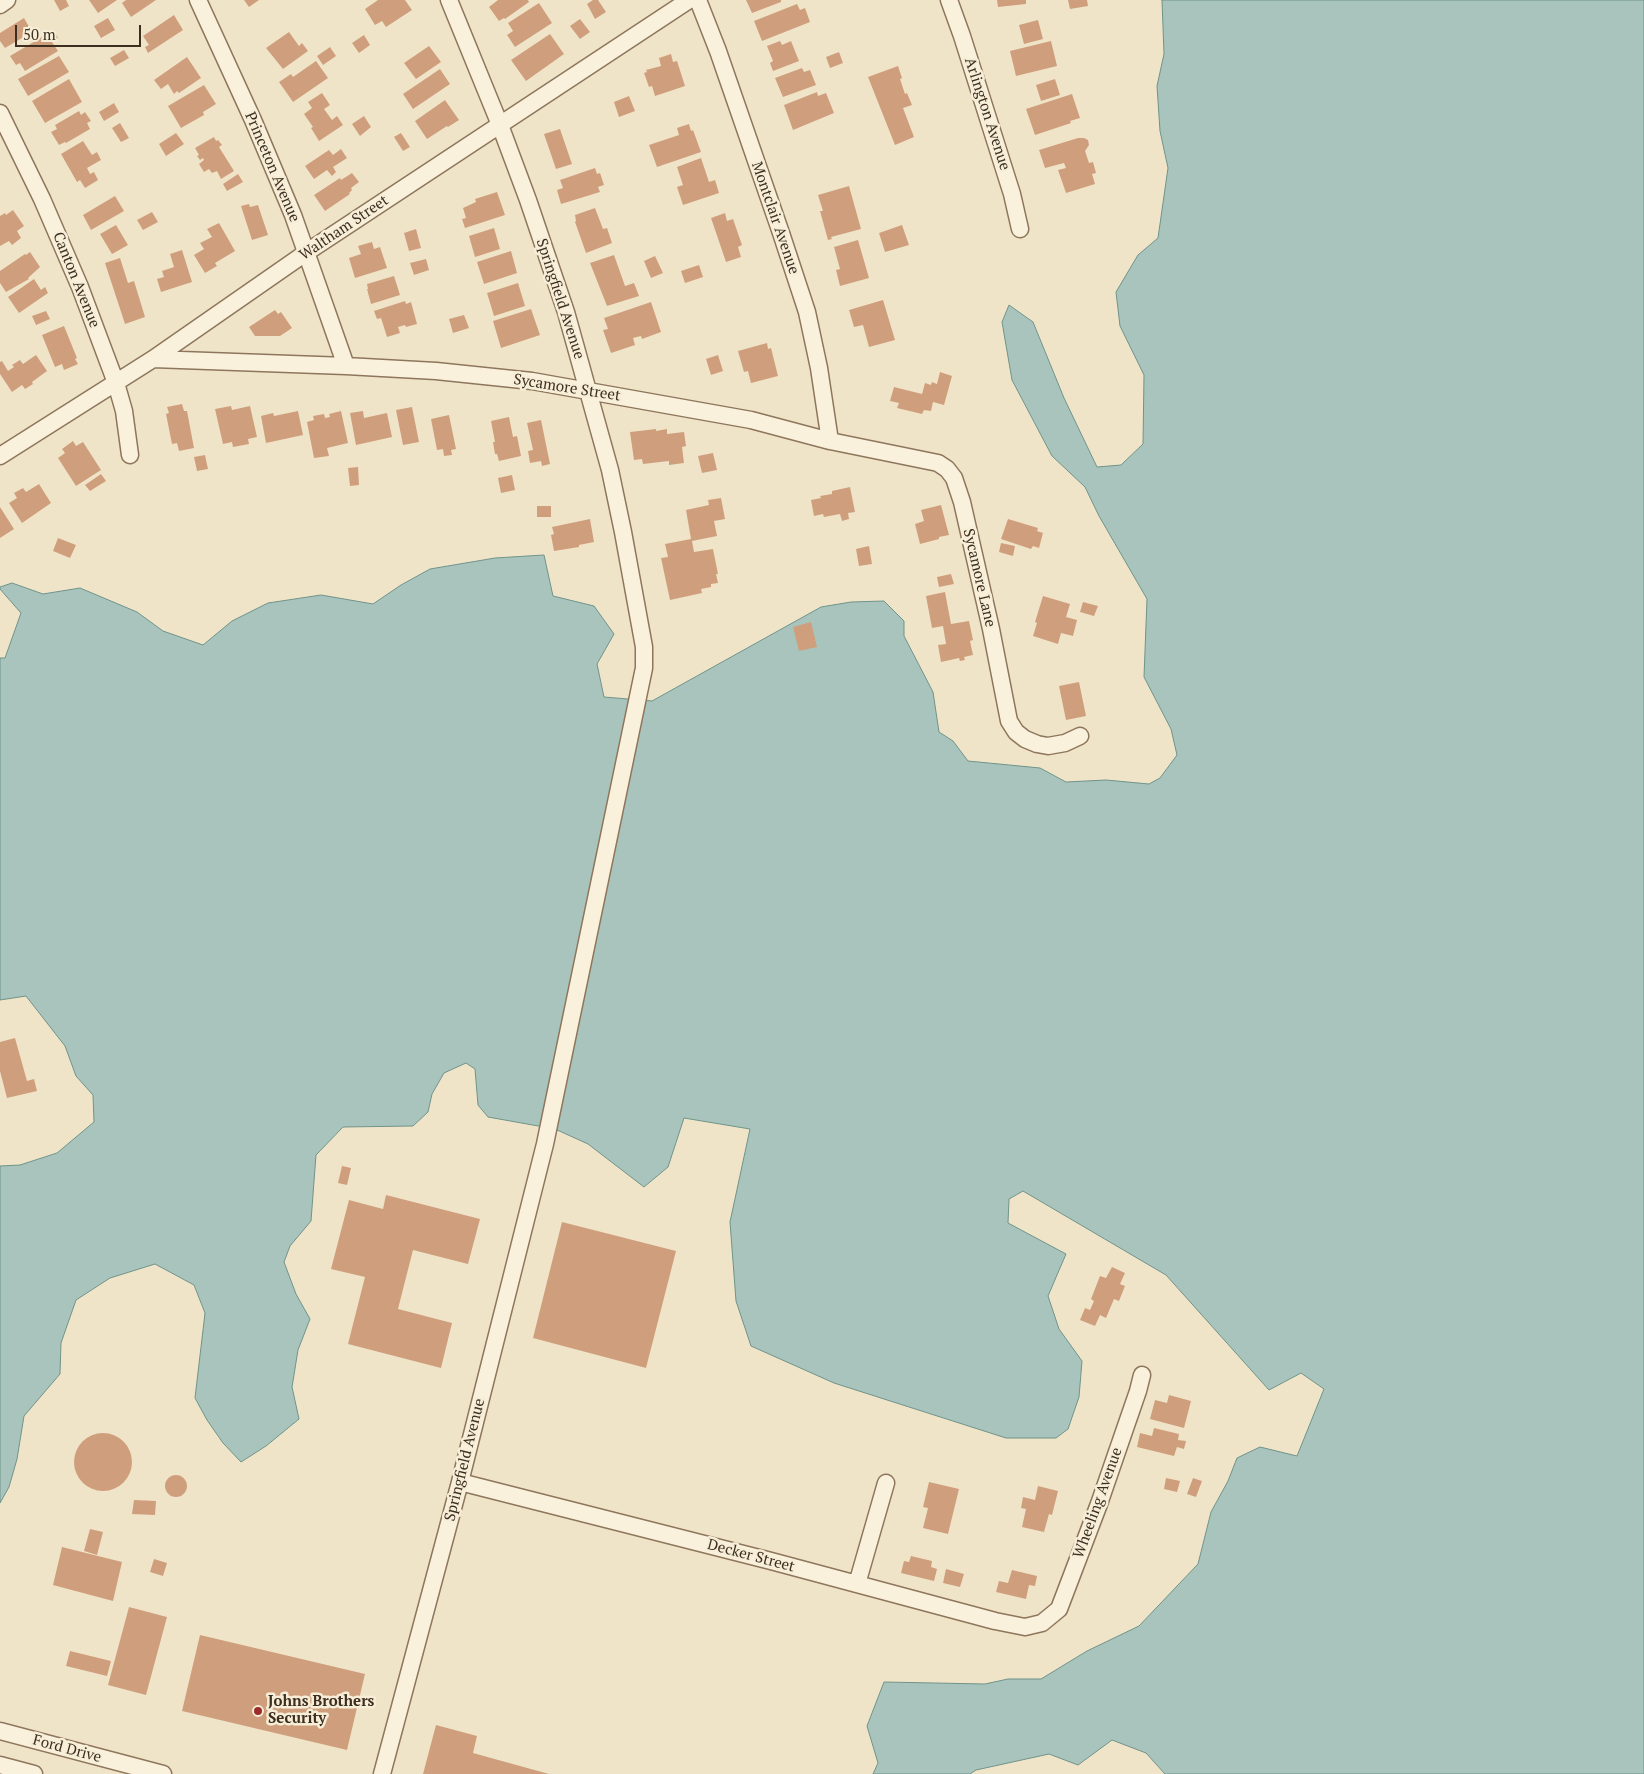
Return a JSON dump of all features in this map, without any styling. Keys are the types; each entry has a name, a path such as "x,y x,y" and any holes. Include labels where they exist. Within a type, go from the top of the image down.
{"street":[{"path":"0,5 7,0"},
{"name":"Princeton Avenue","path":"198,0 253,120 307,252 346,366"},
{"name":"Springfield Avenue","path":"382,1774 460,1482 544,1144 644,668 644,648 610,470 566,312 500,125 449,0"},
{"name":"Waltham Street","path":"0,456 153,359 307,252 689,0"},
{"name":"Montclair Avenue","path":"698,0 781,232 806,312 819,368 830,441"},
{"name":"Arlington Avenue","path":"949,0 1012,194 1020,229"},
{"name":"Canton Avenue","path":"0,113 42,199 76,278 116,383 124,411 130,455"},
{"name":"Sycamore Street","path":"153,359 346,366 522,380 751,420 830,441 938,463 947,469 954,478 959,492"},
{"name":"Sycamore Lane","path":"959,492 991,628 1009,721 1016,732 1031,741 1048,746 1065,743 1080,736"},
{"name":"Wheeling Avenue","path":"1042,1624 1059,1609 1099,1504 1142,1375"},
{"name":"Decker Street","path":"460,1482 858,1584 995,1622 1025,1627 1042,1624"},
{"path":"858,1584 886,1483"},
{"name":"Ford Drive","path":"0,1731 163,1774"},
{"path":"0,1765 34,1774"}],"water":[{"path":"1162,0 1644,0 1644,1774 1165,1774 1146,1753 1112,1740 1078,1765 1049,1754 976,1770 970,1774 873,1774 878,1763 867,1726 884,1682 985,1684 1008,1679 1041,1679 1087,1651 1139,1626 1198,1564 1211,1512 1228,1481 1237,1458 1260,1447 1297,1456 1324,1389 1301,1373 1269,1390 1166,1275 1023,1191 1009,1199 1008,1223 1066,1254 1048,1296 1059,1329 1082,1361 1079,1397 1068,1429 1056,1438 1006,1438 834,1383 751,1346 736,1301 730,1222 750,1129 684,1118 668,1167 644,1187 588,1144 555,1129 488,1117 478,1105 475,1069 466,1063 444,1073 432,1094 428,1112 413,1126 343,1127 316,1155 311,1221 290,1246 284,1262 296,1294 310,1319 298,1350 292,1387 299,1419 266,1446 241,1462 223,1443 195,1398 205,1313 194,1285 155,1264 110,1278 76,1300 61,1343 60,1374 24,1416 17,1459 9,1487 0,1503 0,1166 20,1165 57,1153 94,1122 93,1095 76,1076 65,1046 26,996 0,1000 0,658 5,658 21,613 0,587 12,583 43,594 80,588 137,612 163,631 203,645 232,621 268,603 321,595 373,604 401,585 430,569 495,558 544,555 553,596 594,606 614,634 597,664 604,697 652,701 821,607 851,602 884,601 904,621 904,636 933,692 939,732 953,741 968,761 1040,768 1066,782 1106,780 1149,784 1160,778 1177,755 1171,729 1144,677 1147,599 1099,516 1085,487 1052,456 1012,380 1002,322 1009,305 1033,322 1064,398 1097,467 1121,465 1143,444 1144,375 1120,326 1116,292 1138,255 1158,238 1168,168 1160,131 1157,86 1164,54"}],"building":[{"path":"54,0 66,0 69,6 60,11"},
{"path":"89,0 117,0 98,13"},
{"path":"126,0 156,0 131,17 122,3"},
{"path":"244,0 259,0 249,7"},
{"path":"378,0 405,0 412,10 386,27 382,21 375,25 365,9"},
{"path":"498,0 528,0 529,2 505,19 499,21 489,7"},
{"path":"593,0 598,0 606,12 595,19 587,4"},
{"path":"746,0 781,0 781,2 752,13"},
{"path":"997,0 1026,0 1026,4 998,7"},
{"path":"1068,0 1087,0 1088,6 1070,9"},
{"path":"539,3 552,23 515,47 507,35 513,31 508,23"},
{"path":"797,4 800,10 805,8 810,22 762,41 754,21"},
{"path":"174,15 183,30 148,53 145,47 149,45 143,36"},
{"path":"24,18 32,32 5,48 0,41 0,33"},
{"path":"108,18 115,30 101,38 94,26"},
{"path":"580,19 590,32 580,39 570,26"},
{"path":"1038,20 1043,39 1024,44 1019,25"},
{"path":"54,30 58,38 52,42 58,51 25,71 20,63 16,65 10,56"},
{"path":"289,32 299,46 302,43 308,51 283,69 266,48"},
{"path":"550,34 564,54 526,81 511,60"},
{"path":"364,35 370,45 359,53 352,43"},
{"path":"780,41 782,45 791,41 799,61 773,71 770,63 773,61 767,46"},
{"path":"1051,41 1057,66 1016,76 1010,51"},
{"path":"429,46 441,62 416,79 404,63"},
{"path":"330,47 336,56 323,65 317,56"},
{"path":"124,50 129,58 115,66 110,58"},
{"path":"839,52 843,63 830,68 826,57"},
{"path":"671,54 673,62 677,61 685,86 655,96 652,86 649,87 644,73 647,72 646,70 661,66 659,58"},
{"path":"59,56 69,72 28,96 18,79"},
{"path":"187,57 201,78 179,93 177,91 174,94 168,84 161,89 154,80"},
{"path":"316,61 328,78 293,102 279,82 291,74 293,77"},
{"path":"898,66 905,94 907,93 912,105 903,108 914,137 895,145 868,77"},
{"path":"802,68 804,72 810,70 816,85 783,97 775,78"},
{"path":"440,69 450,84 413,109 403,94"},
{"path":"69,79 82,102 45,123 32,101"},
{"path":"1055,79 1060,95 1041,101 1036,85"},
{"path":"204,85 216,104 203,112 204,115 181,128 168,106"},
{"path":"817,92 818,96 826,93 834,113 793,130 784,105"},
{"path":"322,93 330,105 324,109 332,120 337,116 343,125 319,141 311,128 313,127 304,114 312,108 308,102"},
{"path":"1072,94 1080,118 1035,135 1026,109"},
{"path":"629,96 635,111 619,117 614,102"},
{"path":"445,100 459,120 427,139 415,121"},
{"path":"114,103 119,112 104,121 99,112"},
{"path":"79,111 81,115 85,112 91,121 87,123 90,129 59,145 51,132 57,129 55,125"},
{"path":"364,116 371,127 360,136 352,124"},
{"path":"120,123 129,138 121,142 112,128"},
{"path":"689,124 701,152 657,167 649,145 679,135 677,128"},
{"path":"560,129 572,164 556,169 544,134"},
{"path":"176,133 184,144 166,156 159,144"},
{"path":"401,133 410,147 403,151 394,137"},
{"path":"214,137 222,145 219,147 234,171 221,179 217,171 212,173 209,169 204,172 199,164 204,160 203,158 200,160 197,156 199,155 195,148"},
{"path":"1078,138 1088,140 1089,145 1085,151 1089,163 1093,162 1096,173 1092,174 1095,184 1066,193 1058,170 1066,168 1064,163 1045,168 1039,150"},
{"path":"83,141 92,155 97,152 101,160 87,168 90,174 94,172 98,180 85,188 80,180 77,182 61,154"},
{"path":"341,149 347,158 333,167 336,172 332,176 327,170 314,179 305,166 329,150 333,155"},
{"path":"701,158 709,182 715,180 719,193 683,205 677,187 683,185 677,167"},
{"path":"595,168 597,174 600,173 604,185 598,187 600,192 561,204 557,190 563,188 560,180"},
{"path":"352,173 359,182 351,188 350,194 325,211 314,195 340,178 341,180"},
{"path":"238,174 243,182 227,191 223,184"},
{"path":"849,186 861,229 831,237 832,239 828,240 820,211 823,211 818,195"},
{"path":"497,192 505,215 465,228 462,219 466,218 463,208 476,202 475,199"},
{"path":"115,196 124,211 91,230 83,215"},
{"path":"249,204 250,207 258,205 268,235 252,240 241,206"},
{"path":"595,208 603,229 607,228 612,243 586,253 575,222 575,215"},
{"path":"13,210 24,226 17,231 21,238 12,245 9,241 0,246 0,216 5,213 6,215"},
{"path":"152,212 158,222 143,230 137,220"},
{"path":"725,213 727,221 733,219 742,245 738,247 741,257 726,262 711,218"},
{"path":"219,223 235,251 215,263 217,266 205,273 194,255 204,249 200,243 212,237 207,229"},
{"path":"116,225 128,245 112,254 100,234"},
{"path":"902,225 909,245 885,252 879,233"},
{"path":"494,228 500,249 475,257 469,236"},
{"path":"416,229 421,248 409,251 404,233"},
{"path":"858,240 869,278 840,286 836,270 840,269 834,247"},
{"path":"372,242 374,249 380,247 387,268 355,278 349,258 361,254 358,246"},
{"path":"182,250 192,282 161,292 157,279 164,277 162,271 174,267 170,254"},
{"path":"511,251 517,273 484,284 477,262"},
{"path":"30,252 40,267 29,279 6,292 0,283 0,271"},
{"path":"614,255 625,286 634,283 639,296 607,306 590,263"},
{"path":"655,256 663,273 651,278 644,261"},
{"path":"120,258 128,283 134,281 145,317 125,324 105,263"},
{"path":"426,259 429,270 414,275 410,263"},
{"path":"699,265 703,277 685,283 681,271"},
{"path":"394,276 400,295 371,304 367,284"},
{"path":"34,279 41,290 45,287 48,293 19,313 8,297"},
{"path":"518,283 525,306 494,316 487,293"},
{"path":"883,300 895,340 869,347 863,325 854,327 849,310"},
{"path":"405,301 406,304 411,302 417,324 398,327 400,333 387,337 381,318 377,319 374,311"},
{"path":"651,302 661,332 642,339 641,336 633,338 635,345 611,353 603,330 608,329 604,318"},
{"path":"531,309 540,335 501,348 493,321"},
{"path":"275,310 278,314 281,312 292,328 280,336 255,336 249,327"},
{"path":"46,311 50,319 36,325 32,316"},
{"path":"464,315 469,328 453,333 449,319"},
{"path":"64,326 78,364 64,370 62,364 55,367 42,335"},
{"path":"767,343 768,349 771,348 778,376 751,383 748,371 744,372 738,351"},
{"path":"36,355 47,371 25,389 22,385 12,392 0,374 0,362 2,361 8,371 14,367 12,365 20,360 23,364"},
{"path":"718,355 723,371 711,375 706,359"},
{"path":"940,372 952,376 944,405 933,402 931,411 924,410 922,414 897,408 899,403 890,401 894,387 922,394 925,383 931,385 932,382 937,384"},
{"path":"182,404 184,411 187,411 194,448 179,451 177,443 172,444 166,414 169,413 167,407"},
{"path":"231,406 232,410 250,406 257,437 248,439 249,444 233,447 232,442 223,444 215,409"},
{"path":"412,407 419,442 403,445 396,410"},
{"path":"298,411 303,435 266,443 261,416 273,413 274,416"},
{"path":"341,411 348,443 327,448 329,456 314,458 307,422 314,420 313,416 324,414 325,418 330,417 329,414"},
{"path":"363,411 364,418 387,413 392,437 356,445 350,413"},
{"path":"449,415 456,449 451,450 452,455 444,456 443,449 437,450 431,419"},
{"path":"509,417 513,437 517,436 521,456 499,461 497,454 495,454 491,421"},
{"path":"541,420 550,464 542,466 541,461 530,463 528,451 533,450 527,423"},
{"path":"656,429 656,431 667,429 667,434 684,432 686,446 682,447 684,463 669,465 669,461 643,464 642,459 634,460 630,432"},
{"path":"73,441 76,446 83,442 101,470 76,486 58,458 65,453 62,449"},
{"path":"713,453 717,470 702,473 698,456"},
{"path":"205,455 208,469 197,471 194,457"},
{"path":"358,467 359,485 350,486 348,468"},
{"path":"101,474 106,481 90,491 85,485"},
{"path":"512,475 515,490 501,493 498,478"},
{"path":"39,484 51,503 22,523 9,503 17,498 14,493 23,488 26,492"},
{"path":"850,487 855,512 848,513 849,519 842,521 840,514 824,517 823,514 814,516 811,500 832,494 832,491"},
{"path":"721,498 725,519 714,521 717,536 692,541 694,552 713,549 718,583 701,589 702,593 670,600 661,558 668,557 665,544 691,539 686,510 709,505 708,500"},
{"path":"941,505 949,535 920,544 915,524 924,521 921,510"},
{"path":"537,506 551,506 551,517 537,517"},
{"path":"0,507 14,529 0,538"},
{"path":"590,519 594,542 579,545 579,547 554,551 551,535 554,534 552,527"},
{"path":"1008,519 1038,528 1037,531 1043,533 1039,548 1033,546 1031,549 1001,539"},
{"path":"58,538 76,545 70,558 53,551"},
{"path":"1001,543 1015,546 1013,556 999,552"},
{"path":"869,546 872,564 859,566 856,549"},
{"path":"951,574 954,584 939,587 937,577"},
{"path":"945,592 951,624 969,621 973,640 970,641 973,655 964,657 965,660 960,661 959,658 941,662 938,645 946,644 943,626 932,628 926,596"},
{"path":"1043,596 1070,604 1066,617 1077,620 1073,636 1061,633 1058,644 1033,636"},
{"path":"1083,602 1098,606 1094,616 1080,612"},
{"path":"811,622 817,647 799,651 793,627"},
{"path":"1079,682 1086,716 1066,720 1059,686"},
{"path":"15,1038 27,1081 34,1079 37,1091 7,1098 0,1071 0,1042"},
{"path":"342,1166 351,1168 347,1185 338,1183"},
{"path":"386,1195 480,1219 468,1264 413,1250 398,1309 452,1323 441,1368 348,1344 365,1277 331,1269 349,1200 383,1209"},
{"path":"562,1222 676,1251 646,1368 533,1338"},
{"path":"1112,1267 1125,1273 1120,1284 1125,1286 1119,1301 1114,1299 1106,1318 1100,1315 1095,1326 1080,1320 1085,1308 1090,1310 1094,1301 1091,1299 1100,1276 1106,1278"},
{"path":"1169,1395 1191,1401 1184,1428 1150,1419 1155,1400 1167,1403"},
{"path":"1154,1428 1179,1434 1178,1440 1186,1441 1184,1449 1177,1447 1174,1456 1137,1447 1140,1433 1152,1436"},
{"path":"103,1433 119,1438 127,1446 132,1462 127,1478 119,1486 103,1491 87,1486 79,1478 74,1462 79,1446 87,1438"},
{"path":"176,1475 184,1478 187,1486 184,1494 176,1497 168,1494 165,1486 168,1478"},
{"path":"1166,1478 1180,1481 1177,1492 1164,1489"},
{"path":"1193,1478 1202,1481 1196,1497 1187,1494"},
{"path":"929,1482 959,1489 948,1534 923,1528 928,1508 923,1507"},
{"path":"1038,1486 1058,1491 1052,1515 1049,1514 1044,1532 1022,1527 1026,1509 1021,1508 1023,1497 1035,1500"},
{"path":"134,1500 156,1501 155,1515 132,1514"},
{"path":"90,1529 103,1532 97,1555 84,1551"},
{"path":"62,1547 122,1562 113,1601 53,1585"},
{"path":"911,1556 932,1561 931,1567 937,1569 934,1581 901,1573 904,1561 909,1562"},
{"path":"154,1559 167,1563 163,1576 150,1572"},
{"path":"946,1569 964,1574 960,1587 943,1583"},
{"path":"1012,1570 1037,1576 1035,1586 1029,1585 1026,1599 996,1592 999,1581 1008,1583"},
{"path":"129,1607 167,1617 146,1695 108,1685"},
{"path":"200,1635 365,1674 347,1750 182,1711"},
{"path":"70,1651 111,1661 107,1676 66,1666"},
{"path":"436,1725 477,1736 473,1753 549,1774 423,1774"}],"place":[{"name":"Johns Brothers Security","path":"258,1711"}]}
